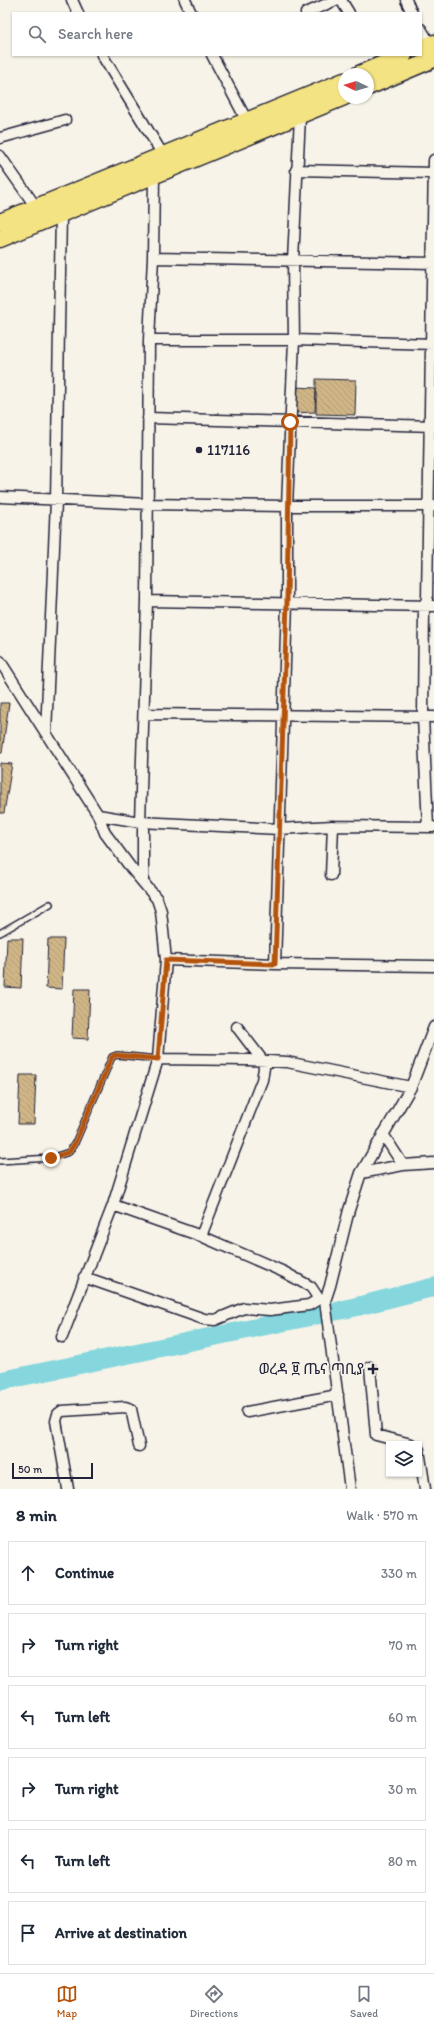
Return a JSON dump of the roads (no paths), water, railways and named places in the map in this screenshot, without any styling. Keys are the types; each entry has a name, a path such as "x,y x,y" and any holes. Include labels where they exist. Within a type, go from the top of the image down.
{"main road":[{"path":"368,68 380,60 399,56"},
{"path":"374,83 419,56"},
{"path":"0,222 338,83"},
{"path":"0,239 338,100"}],"street":[{"path":"72,0 78,12"},
{"path":"185,0 191,12"},
{"path":"308,12 336,0"},
{"path":"341,0 348,12"},
{"path":"406,0 412,12"},
{"path":"422,31 430,49"},
{"path":"103,56 163,154"},
{"path":"213,56 247,121"},
{"path":"275,964 287,602 287,506 294,340 293,261 296,170 300,116"},
{"path":"0,138 65,120"},
{"path":"0,156 36,206"},
{"path":"98,815 141,822 279,829 333,826 431,827 423,717 429,606 427,599 431,506 434,160"},
{"path":"296,170 434,174"},
{"path":"143,881 141,822 147,601 149,340 153,258 154,175"},
{"path":"46,733 56,501 61,214"},
{"path":"153,258 433,263"},
{"path":"149,340 294,340 432,344"},
{"path":"148,418 432,426"},
{"path":"0,497 56,501 148,504 431,506"},
{"path":"147,601 287,602 429,606"},
{"path":"0,660 98,815 106,833 131,868 157,899 161,911 166,960 158,1059 113,1205 62,1337"},
{"path":"144,714 434,717"},
{"path":"331,875 333,826"},
{"path":"166,960 275,964 434,966"},
{"path":"201,1236 262,1080 264,1068 263,1061 237,1027"},
{"path":"323,1304 330,1286 348,1210 361,1173 412,1087 434,1027"},
{"path":"158,1059 263,1061 295,1064 412,1087"},
{"path":"383,1134 403,1165"},
{"path":"361,1173 403,1165 434,1164"},
{"path":"113,1205 201,1236 304,1281 311,1287 323,1304 329,1328 350,1489"},
{"path":"84,1277 210,1320 215,1320 244,1308 270,1310 323,1304"},
{"path":"370,1367 376,1435 399,1441"},
{"path":"247,1412 338,1395"},
{"path":"68,1489 56,1421 58,1414 62,1411 125,1407 131,1409 139,1446"},
{"path":"422,1470 425,1489"}],"lane":[{"path":"0,933 50,904"},
{"path":"0,1161 51,1158 69,1152 75,1143 112,1057 116,1055 158,1059"}],"waterway":[{"path":"0,1381 355,1307 434,1287"}],"place":[{"name":"117116","path":"199,450"},
{"name":"ወረዳ ፱ ጤና ጣቢያ","path":"373,1369"}]}
